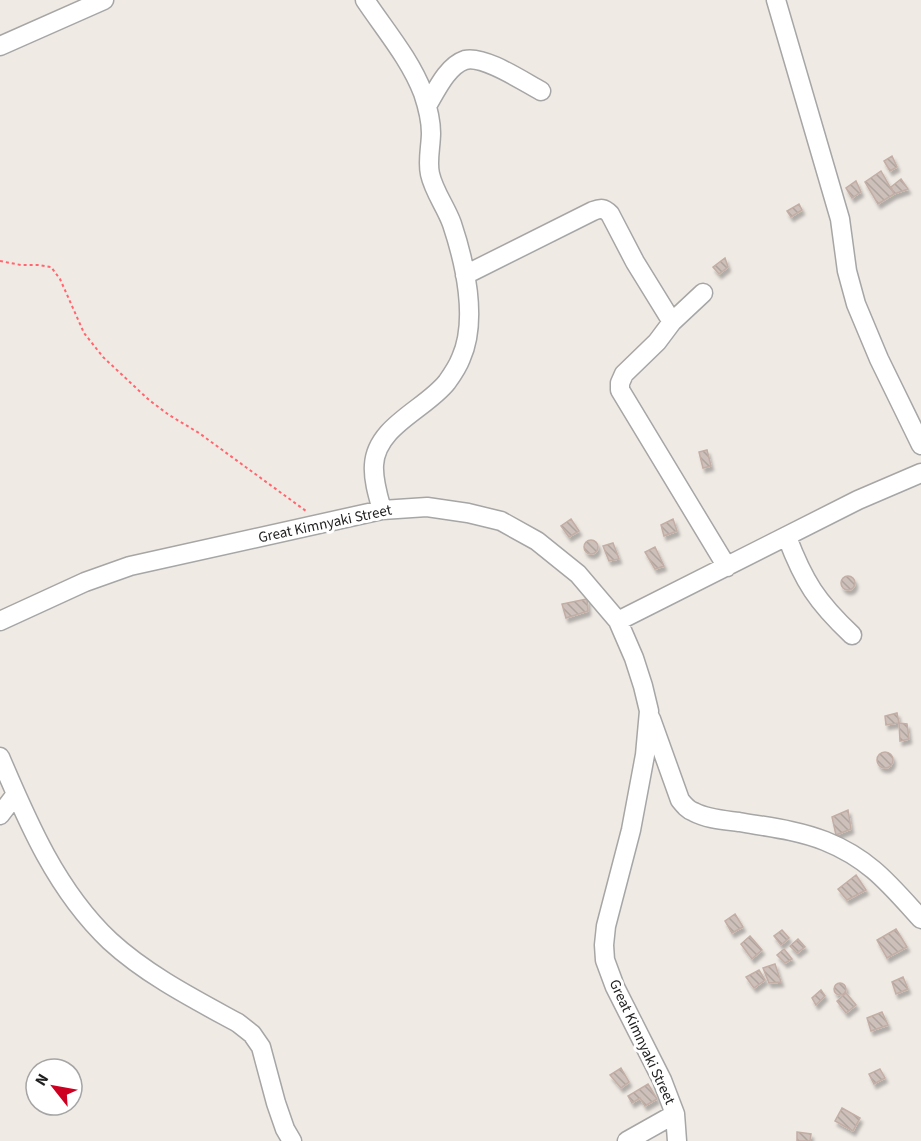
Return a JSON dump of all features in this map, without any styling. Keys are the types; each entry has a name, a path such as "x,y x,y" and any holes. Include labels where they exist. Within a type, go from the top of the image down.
{"street":[{"path":"0,46 104,0"},
{"path":"365,0 410,66 427,106 431,131 429,173 452,223 465,275 470,314 468,339 461,359 447,382 415,412 392,429 378,447 374,463 374,477 382,510"},
{"path":"776,0 840,219 847,271 856,304 879,359 921,445"},
{"path":"427,106 441,82 459,63 466,60 477,59 491,64 541,91"},
{"path":"465,275 593,211 606,209 672,322"},
{"path":"704,293 672,322 657,342 624,374 620,390 727,567"},
{"path":"618,621 858,500 921,473"},
{"name":"Great Kimnyaki Street","path":"0,621 85,582 130,566 382,510 427,507 468,513 501,521 537,542 578,574 618,621 634,658 649,711 638,797 606,926 604,945 605,960 615,987 662,1080 675,1114 677,1141"},
{"path":"787,537 804,578 817,599 852,635"},
{"path":"649,711 680,800 688,809 696,814 724,820 790,830 848,852 879,873 921,919"},
{"path":"0,757 32,830 52,867 77,902 109,940 136,962 252,1034 261,1047 276,1102 285,1129 292,1141"},
{"path":"0,815 16,794"},
{"path":"627,1141 675,1114"}],"path":[{"path":"0,261 51,267 60,279 84,333 104,357 149,400 217,446 323,524"}],"building":[{"path":"892,156 897,167 890,171 884,161"},
{"path":"881,171 894,194 878,204 865,182"},
{"path":"901,179 908,189 894,194 891,187"},
{"path":"856,181 861,192 852,198 846,188"},
{"path":"799,204 802,210 791,217 787,211"},
{"path":"725,258 728,267 719,274 713,267"},
{"path":"707,450 711,466 703,468 699,452"},
{"path":"571,519 579,531 569,537 561,526"},
{"path":"673,519 677,531 664,536 661,525"},
{"path":"588,540 594,540 598,547 594,554 588,554 584,550 584,544"},
{"path":"613,543 619,559 609,561 603,546"},
{"path":"655,547 664,566 655,569 645,552"},
{"path":"845,576 851,576 855,583 851,590 845,590 841,586 841,580"},
{"path":"587,599 588,611 566,618 562,604"},
{"path":"897,713 899,723 886,725 885,716"},
{"path":"899,723 907,724 909,739 900,741"},
{"path":"882,752 888,752 893,760 891,766 882,768 877,763 877,757"},
{"path":"848,810 851,829 836,835 832,817"},
{"path":"856,875 866,890 847,900 838,889"},
{"path":"735,914 743,927 732,933 725,921"},
{"path":"896,929 907,947 887,958 877,940"},
{"path":"782,930 789,938 781,945 774,936"},
{"path":"750,936 762,950 752,959 741,944"},
{"path":"798,939 805,947 797,953 790,946"},
{"path":"784,949 792,959 785,963 777,955"},
{"path":"775,964 781,982 769,983 763,968"},
{"path":"759,970 765,980 754,988 746,977"},
{"path":"903,977 908,989 896,994 892,982"},
{"path":"842,983 846,989 842,995 838,995 834,987"},
{"path":"821,990 825,996 816,1005 812,998"},
{"path":"846,993 856,1005 846,1013 837,1001"},
{"path":"882,1012 888,1025 871,1031 867,1018"},
{"path":"621,1068 629,1082 621,1088 610,1075"},
{"path":"880,1069 885,1078 874,1084 869,1074"},
{"path":"648,1084 657,1099 645,1106 640,1098 632,1103 628,1096"},
{"path":"842,1108 860,1118 853,1131 835,1121"},
{"path":"797,1132 811,1134 810,1141 797,1141"}]}
